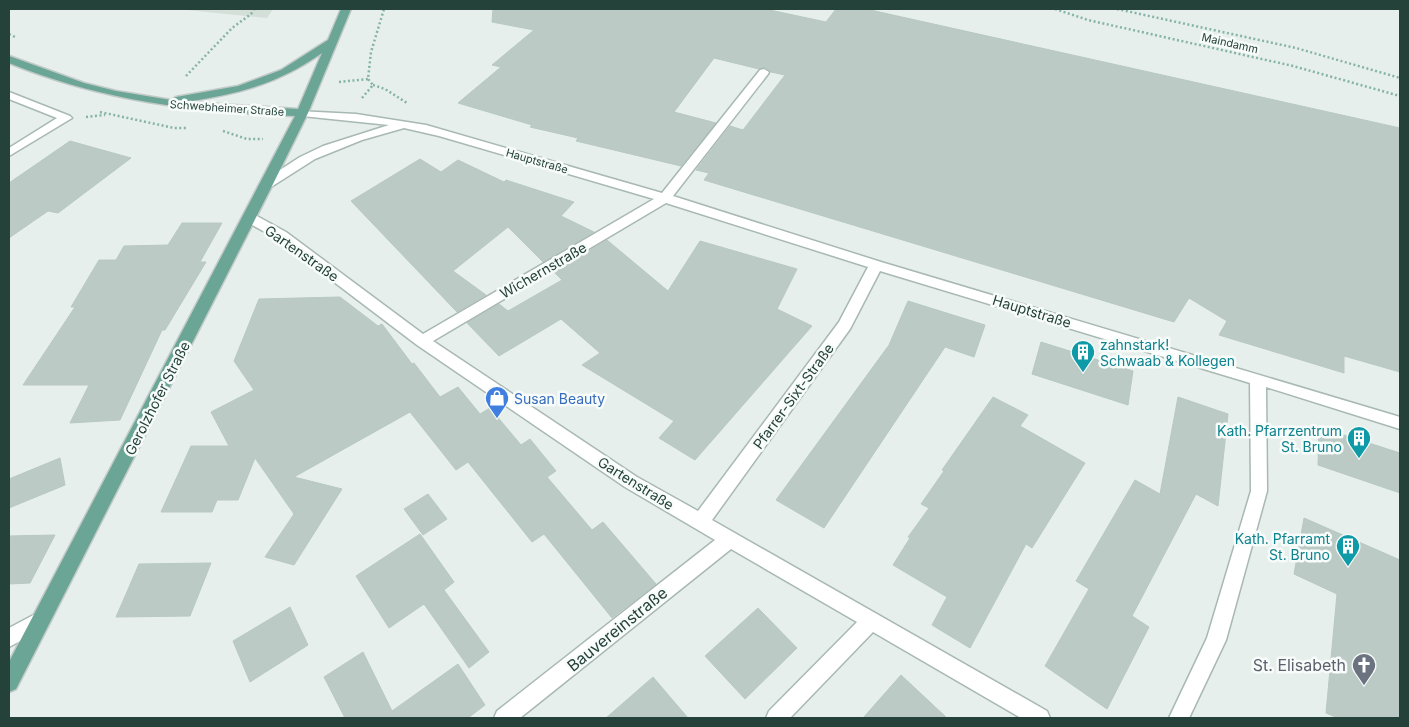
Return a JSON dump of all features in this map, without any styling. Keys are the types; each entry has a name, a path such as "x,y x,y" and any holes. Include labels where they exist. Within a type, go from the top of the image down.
{"main road":[{"name":"Gerolzhofer Straße","path":"9,682 250,218 302,113 346,9"},
{"path":"155,102 203,96 260,83 288,70 333,41"},
{"name":"Schwebheimer Straße","path":"9,59 41,74 110,94 210,109 302,113"}],"street":[{"path":"665,198 764,72"},
{"path":"9,94 66,118 9,153"},
{"name":"Hauptstraße","path":"302,113 346,115 408,124 665,198 876,265 1400,423"},
{"name":"Hauptstraße","path":"267,184 316,153 337,144 363,135 408,124"},
{"name":"Wichernstraße","path":"422,341 665,198"},
{"name":"Gartenstraße","path":"250,218 281,235 422,341 631,482 1040,718"},
{"name":"Pfarrer-Sixt-Straße","path":"700,522 845,325 876,265"},
{"path":"1179,718 1216,640 1259,491 1258,379"},
{"name":"Bauvereinstraße","path":"504,718 730,539"},
{"path":"9,638 41,620"},
{"path":"776,718 871,621"}],"path":[{"path":"180,82 232,28 251,14 254,9"},
{"path":"368,80 368,65 384,9"},
{"name":"Maindamm","path":"1055,9 1088,20 1293,66 1400,96"},
{"path":"1117,9 1296,48 1400,78"},
{"path":"9,34 23,40"},
{"path":"373,85 386,89 404,99 411,108 408,124"}],"shaded area":[{"path":"177,9 273,9 267,18"}],"building":[{"path":"493,9 765,9 826,22 836,9 866,9 1400,128 1400,372 1344,356 1344,373 1219,335 1227,321 1189,298 1174,322 704,180 709,173 696,170 730,126 743,130 785,75 771,72 765,67 759,69 714,58 674,112 716,123 681,166 576,141 578,138 530,127 532,125 458,103 501,67 492,65 534,30 492,22"},
{"path":"70,141 131,158 58,213 48,211 9,238 9,183"},
{"path":"420,159 441,172 458,160 504,182 506,180 574,202 561,216 594,232 543,262 508,227 453,271 486,295 457,312 351,201"},
{"path":"182,223 222,223 200,262 206,262 165,330 162,330 120,420 70,423 89,385 23,385 75,307 71,307 99,260 116,260 124,246 168,245"},
{"path":"607,240 668,291 700,241 797,269 777,309 812,326 695,460 659,438 674,421 582,365 600,353 561,319 499,356 467,323 499,304 508,311 562,280 554,272"},
{"path":"340,297 378,326 382,324 440,397 458,387 480,414 490,408 521,445 530,439 556,471 547,477 592,530 603,522 656,584 612,618 544,534 532,542 468,462 456,470 410,412 294,477 342,489 294,565 265,557 294,514 255,458 238,500 217,500 212,512 161,512 191,446 229,446 211,412 254,390 234,361 259,299"},
{"path":"908,301 985,325 974,357 945,347 824,528 776,500 889,345"},
{"name":"zahnstark! Schwaab & Kollegen","path":"1041,342 1133,371 1128,405 1032,374"},
{"path":"993,397 1028,415 1020,426 1085,463 1032,548 1026,544 970,648 932,625 947,597 893,565 910,538 908,537 929,508 921,504 944,471 942,470"},
{"path":"1178,397 1228,414 1218,506 1196,494 1132,616 1149,627 1107,709 1045,666 1089,589 1076,581 1135,480 1160,494"},
{"name":"Kath. Pfarrzentrum St. Bruno","path":"1319,427 1400,453 1400,493 1318,465"},
{"path":"60,458 65,485 9,508 9,479"},
{"path":"428,494 447,519 423,535 404,509"},
{"path":"1304,518 1400,560 1400,718 1338,718 1326,713 1337,594 1294,574"},
{"path":"420,534 454,582 444,590 489,652 469,668 424,604 389,628 356,576"},
{"path":"55,535 30,583 9,584 9,536"},
{"path":"211,563 190,616 116,617 139,564"},
{"path":"290,607 308,645 250,682 233,641"},
{"path":"758,608 797,648 745,699 705,656"},
{"path":"363,652 392,711 458,664 485,705 468,718 345,718 324,677"},
{"path":"901,675 947,718 863,718"},
{"path":"653,677 688,718 606,718"}],"place":[{"name":"zahnstark! Schwaab & Kollegen","path":"1083,373"},
{"name":"Susan Beauty","path":"497,419"},
{"name":"Kath. Pfarrzentrum St. Bruno","path":"1359,459"},
{"name":"Kath. Pfarramt St. Bruno","path":"1348,567"},
{"name":"St. Elisabeth","path":"1364,686"}]}
